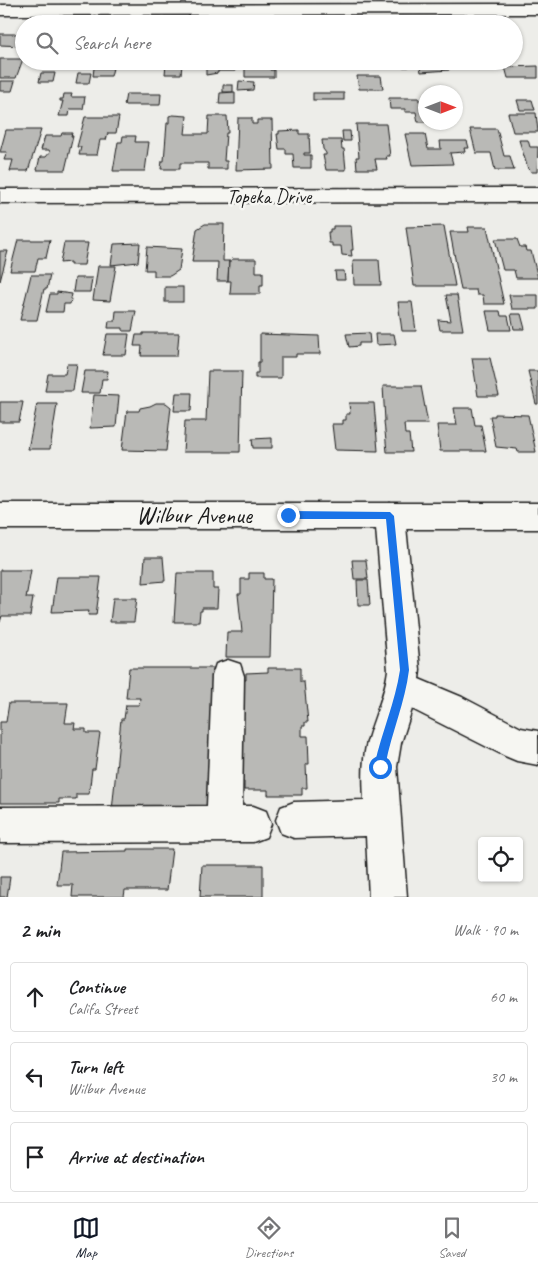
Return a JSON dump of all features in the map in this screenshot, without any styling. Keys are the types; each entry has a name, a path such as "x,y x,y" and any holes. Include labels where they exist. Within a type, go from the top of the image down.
{"street":[{"path":"0,10 538,9"},
{"name":"Topeka Drive","path":"0,196 538,195"},
{"name":"Wilbur Avenue","path":"0,516 538,516"},
{"path":"388,897 380,767 384,743 402,688 404,670 390,516"},
{"path":"0,825 238,824 228,676"},
{"path":"402,688 450,709 517,744 538,748"},
{"path":"294,820 383,818"}],"building":[{"path":"0,34 15,34 15,46 0,45"},
{"path":"0,59 15,59 15,70 19,70 16,78 0,78"},
{"path":"523,66 538,66 538,78 508,78 506,70 523,70"},
{"path":"94,70 112,70 111,76 93,76"},
{"path":"165,70 181,70 181,74 165,74"},
{"path":"206,70 235,70 218,71 218,73 206,75"},
{"path":"245,70 274,70 274,77 245,77"},
{"path":"421,70 449,70 421,72"},
{"path":"41,73 55,73 53,82 39,82"},
{"path":"78,73 91,73 89,83 76,83"},
{"path":"357,76 381,76 383,89 359,89"},
{"path":"0,81 15,81 12,91 0,91"},
{"path":"239,81 254,82 253,90 238,91"},
{"path":"223,85 233,85 233,92 223,92"},
{"path":"235,92 235,104 219,104 220,93"},
{"path":"313,93 344,93 344,100 313,100"},
{"path":"64,94 72,94 71,97 85,97 83,109 70,109 69,116 59,116 63,101 60,101 60,99 63,99"},
{"path":"126,94 161,94 160,105 124,105"},
{"path":"389,98 418,98 418,122 416,112 405,112 405,109 390,109"},
{"path":"517,100 532,100 535,110 520,110"},
{"path":"508,113 536,113 538,132 513,132"},
{"path":"169,116 187,116 185,134 208,134 209,116 227,116 228,133 226,133 224,161 227,161 227,169 208,169 208,163 180,163 180,169 161,169 162,161 164,161 167,123 169,123"},
{"path":"85,117 119,117 116,133 108,133 106,140 100,140 97,155 79,155 81,147 77,147"},
{"path":"238,118 252,118 252,124 257,124 257,120 272,120 273,169 236,170"},
{"path":"356,124 386,124 390,156 386,156 387,159 375,159 377,169 357,169 356,157 359,157"},
{"path":"470,129 497,129 504,156 510,156 514,170 495,170 491,153 476,153"},
{"path":"6,130 41,130 28,171 10,171 13,160 4,160 7,152 0,152"},
{"path":"299,130 299,134 309,134 310,153 304,153 304,155 311,155 311,168 294,168 293,154 286,154 286,149 279,149 277,134 279,134 279,131"},
{"path":"342,131 350,131 351,141 343,141"},
{"path":"62,133 72,133 71,136 73,136 65,170 37,170 40,157 46,157 50,152 49,150 41,150 45,136 61,136"},
{"path":"405,134 425,134 428,149 441,149 440,141 467,141 469,148 464,148 465,152 450,153 453,164 412,165"},
{"path":"123,136 136,136 135,142 149,142 145,171 113,171 118,142 122,142"},
{"path":"322,140 341,140 346,170 326,170 323,155 326,155 326,153 323,149"},
{"path":"519,140 528,140 530,147 538,147 537,172 531,172 528,169"},
{"path":"205,224 224,224 223,261 229,261 228,281 217,281 218,262 192,262 197,229"},
{"path":"333,226 351,226 352,256 342,255 341,246 332,246 332,243 329,243 328,232 330,232 330,229 333,229"},
{"path":"444,226 455,286 414,286 406,227"},
{"path":"468,227 487,227 504,304 484,304 483,295 477,295 476,290 461,290 450,232 469,232"},
{"path":"495,239 517,239 520,247 525,247 526,251 531,251 538,278 516,278 514,270 503,270"},
{"path":"18,240 50,240 46,258 38,258 35,271 10,271"},
{"path":"64,243 88,243 84,265 70,265 70,262 60,263"},
{"path":"140,243 138,262 111,265 114,244"},
{"path":"147,247 182,249 179,270 170,276 154,276 154,270 145,270"},
{"path":"0,251 8,251 0,281"},
{"path":"232,259 256,259 256,272 263,272 263,285 260,285 260,294 230,294 231,281 228,281 229,261"},
{"path":"353,260 379,260 381,285 354,285"},
{"path":"98,266 116,266 110,301 93,300"},
{"path":"335,271 344,271 345,280 336,280"},
{"path":"31,275 50,275 47,289 44,289 37,320 20,320"},
{"path":"75,278 92,278 90,292 73,292"},
{"path":"165,287 183,287 183,302 165,302"},
{"path":"57,292 72,294 70,304 64,304 63,312 46,312 50,294 57,294"},
{"path":"446,295 457,295 463,330 440,330 438,320 451,321"},
{"path":"509,295 538,295 538,309 512,309"},
{"path":"398,302 412,302 416,331 402,331"},
{"path":"116,311 136,311 132,331 123,331 123,328 108,328 109,321 115,321"},
{"path":"486,311 500,311 501,316 508,316 511,330 490,330"},
{"path":"511,314 521,314 525,329 514,329"},
{"path":"143,333 179,333 177,356 141,356 142,346 134,346 136,335 143,335"},
{"path":"369,333 370,343 359,343 359,346 349,347 346,334"},
{"path":"107,334 129,334 126,355 103,355"},
{"path":"260,334 319,336 320,354 296,354 296,357 281,357 281,378 255,378 255,373 258,373 258,362 260,362"},
{"path":"375,334 394,334 396,344 376,345"},
{"path":"472,358 490,358 499,396 478,396"},
{"path":"67,364 77,364 73,391 45,391 48,374 65,374"},
{"path":"85,371 108,371 107,379 102,379 100,393 81,393"},
{"path":"208,371 242,371 240,452 183,452 185,421 206,421"},
{"path":"528,371 538,371 538,404 536,404"},
{"path":"383,386 421,386 428,424 404,424 405,434 409,434 411,452 387,452"},
{"path":"176,393 192,393 191,411 174,411"},
{"path":"94,395 119,396 116,427 90,428"},
{"path":"0,402 23,402 19,422 0,422"},
{"path":"156,403 166,403 171,407 166,451 122,450 127,411 139,411 140,408"},
{"path":"349,403 374,403 378,451 335,450 332,424 343,424 343,420 346,420 346,414 350,414"},
{"path":"37,404 57,404 50,449 28,449"},
{"path":"454,408 472,408 475,425 481,425 486,451 440,451 437,425 457,425"},
{"path":"495,414 528,415 536,452 518,452 517,449 496,447 490,416 495,416"},
{"path":"272,438 272,448 253,448 252,439"},
{"path":"145,557 163,557 165,581 143,583"},
{"path":"352,560 366,560 368,579 354,579"},
{"path":"0,570 31,570 26,598 33,598 30,616 2,616 0,622"},
{"path":"177,573 213,573 213,589 218,589 217,608 202,608 199,622 174,622"},
{"path":"249,573 264,573 264,579 272,579 270,657 226,657 227,632 242,632 238,594 241,594 241,579 249,579"},
{"path":"57,577 101,577 96,615 88,615 89,611 52,612"},
{"path":"357,580 368,580 370,605 358,605"},
{"path":"113,598 137,598 134,622 110,622"},
{"path":"129,668 216,668 211,811 112,811 121,719 124,719 126,705 139,705 140,698 126,698"},
{"path":"268,668 300,668 300,682 304,682 308,722 305,722 305,726 302,726 302,736 308,736 309,764 306,764 307,788 302,788 302,795 268,795 268,790 244,790 244,782 235,782 236,680 246,680 246,673 268,672"},
{"path":"9,703 68,703 65,723 75,723 74,729 86,729 86,733 100,733 89,794 76,794 76,799 59,799 59,803 0,803 0,722 6,722"},
{"path":"127,849 172,849 167,890 125,890 124,897 72,897 73,885 57,885 61,852 127,851"},
{"path":"202,865 263,865 263,897 200,897"},
{"path":"0,877 10,877 7,897 0,897"}],"route":[{"path":"288,515 390,516 404,670 402,688 384,743 380,767"}]}
